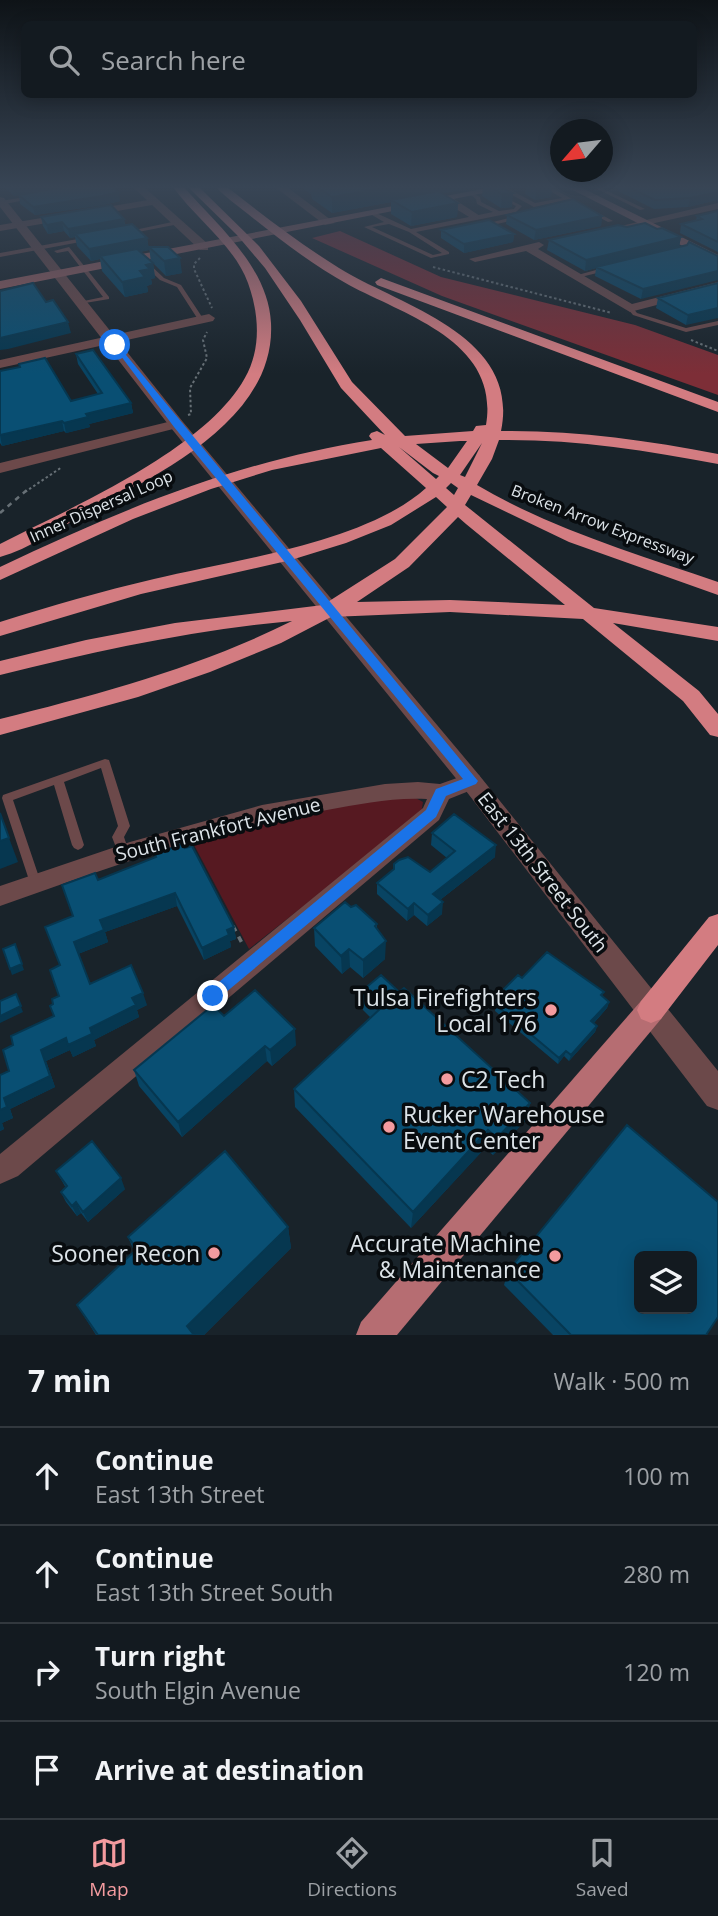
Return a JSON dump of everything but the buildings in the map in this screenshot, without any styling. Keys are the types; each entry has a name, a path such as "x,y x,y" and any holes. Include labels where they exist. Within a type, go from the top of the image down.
{"highway":[{"path":"0,551 138,479 190,446 233,408 248,387 262,355 264,330 262,308 254,282 231,249"},
{"name":"Broken Arrow Expressway","path":"258,249 308,321 341,377 361,404 389,430 476,492 559,531 718,589"},
{"path":"5,726 148,688 222,661 306,623 385,574 442,523 468,490 490,445 497,414 484,375 473,356 454,336 435,323 317,261 301,249"},
{"path":"312,249 380,281 718,405"},
{"path":"0,629 140,589 334,541 385,520 426,497 450,478 478,439 486,405 484,375"},
{"path":"341,377 369,427 396,455 472,520 683,689 718,729"},
{"name":"Inner Dispersal Loop","path":"0,574 116,519 164,500 267,466 348,448 441,436 532,435 641,444 718,459"},
{"path":"0,668 149,634 245,621 376,609 548,609 644,620 718,634"},
{"path":"651,1010 718,925"}],"main road":[{"path":"0,285 192,249"},
{"path":"696,249 718,260"},
{"path":"374,1335 651,1010"}],"street":[{"path":"475,259 520,249"},
{"path":"535,249 624,311 718,285"},
{"path":"39,251 111,340"},
{"path":"0,364 205,319"},
{"name":"East 13th Street South","path":"111,340 471,781 718,1095"},
{"path":"0,468 177,424"},
{"path":"0,1169 8,1166 431,814 441,793 471,781"},
{"name":"South Frankfort Avenue","path":"0,896 123,852 215,826 320,802 417,788 441,793"}],"lane":[{"path":"39,251 46,249"},
{"path":"0,256 64,249"},
{"path":"69,249 107,298 81,303"},
{"path":"416,249 433,257 447,253 441,249"},
{"path":"141,259 162,279 179,286 205,319"},
{"path":"576,276 616,267"},
{"path":"624,311 686,330 718,323"},
{"path":"35,883 7,797 105,763 124,826 118,838 123,852"},
{"path":"58,780 78,845"}],"path":[{"path":"433,267 456,275 624,311"},
{"path":"688,339 718,351"},
{"path":"230,921 253,963"}],"shaded area":[{"path":"337,249 380,249 441,277 635,325 718,355 718,395 442,296"},
{"path":"410,795 423,802 421,814 249,949 193,843 310,812"}],"place":[{"name":"Tulsa Firefighters Local 176","path":"551,1010"},
{"name":"C2 Tech","path":"447,1079"},
{"name":"Rucker Warehouse Event Center","path":"389,1127"},
{"name":"Sooner Recon","path":"214,1253"},
{"name":"Accurate Machine & Maintenance","path":"555,1256"}],"route":[{"path":"115,345 177,425 471,781 441,793 431,814 213,996"}]}
